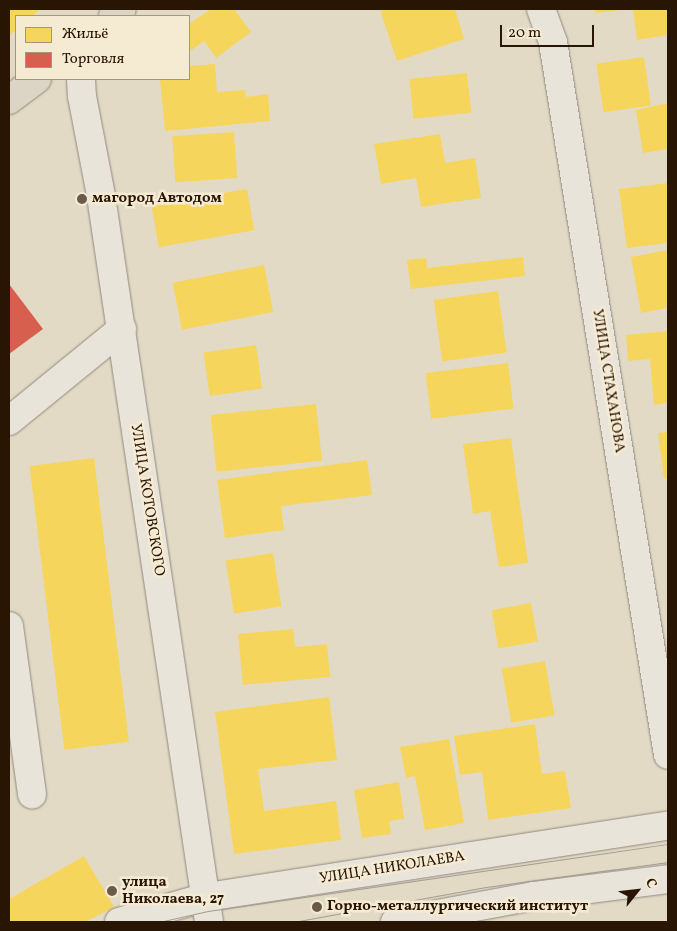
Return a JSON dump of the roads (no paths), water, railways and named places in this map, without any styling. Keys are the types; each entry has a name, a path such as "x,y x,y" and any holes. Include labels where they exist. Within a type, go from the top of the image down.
{"main road":[{"path":"9,100 36,80"}],"street":[{"name":"УЛИЦА СТАХАНОВА","path":"542,9 554,42 668,755"},
{"name":"УЛИЦА КОТОВСКОГО","path":"81,80 122,329 208,909"},
{"path":"9,421 122,329"},
{"path":"9,626 32,794"},
{"name":"УЛИЦА НИКОЛАЕВА","path":"119,922 208,909 668,826"},
{"path":"395,922 534,896 668,879"}],"tram line":[{"path":"159,922 208,911 668,844"},
{"path":"293,922 486,887 668,862"}],"place":[{"name":"магород Автодом","path":"82,199"},
{"name":"улица Николаева, 27","path":"112,891"},
{"name":"Горно-металлургический институт","path":"317,907"}]}
